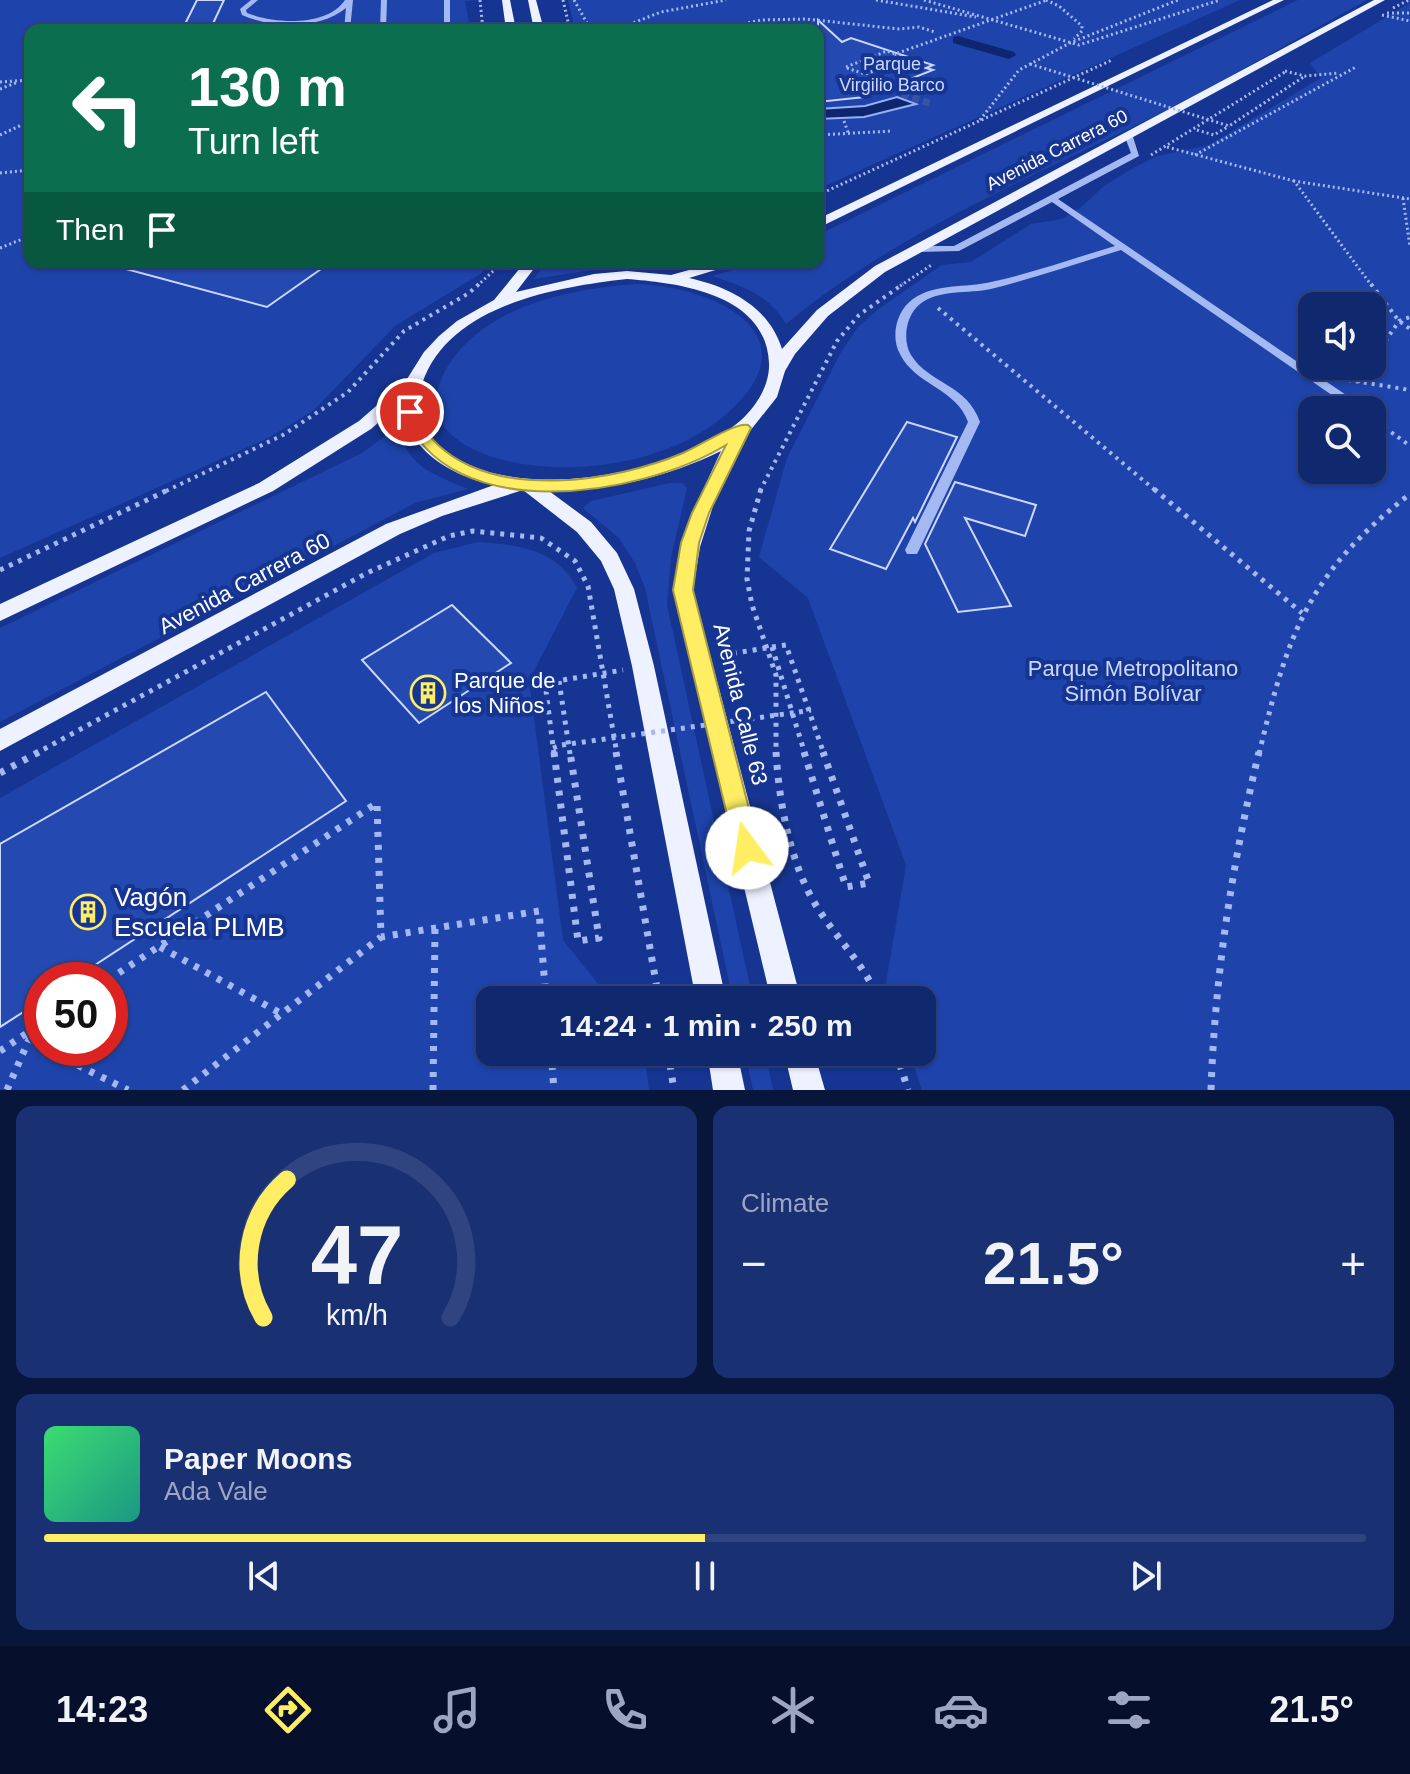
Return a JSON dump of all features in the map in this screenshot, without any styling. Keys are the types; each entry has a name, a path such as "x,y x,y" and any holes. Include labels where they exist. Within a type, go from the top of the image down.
{"main road":[{"path":"506,0 510,24"},
{"path":"532,0 538,24"},
{"name":"Avenida Carrera 60","path":"824,221 1280,0"},
{"name":"Avenida Carrera 60","path":"743,428 762,406 774,385 778,369 798,336 818,315 880,269 1129,137 1382,9"},
{"path":"499,304 527,268"},
{"path":"634,268 651,276"},
{"path":"673,278 712,268"},
{"path":"743,428 688,458 633,476 593,485 523,484 456,464 432,448 419,432 410,412 413,383 419,370 444,340 499,304 589,280 651,276 711,288 751,310 766,327 775,345 778,369"},
{"path":"0,613 266,487 365,425 413,383"},
{"name":"Avenida Calle 63","path":"743,428 700,513 684,573 685,608 782,986"},
{"path":"523,484 584,527 610,558 630,606 708,986"},
{"name":"Avenida Carrera 60","path":"0,741 393,529 435,511 523,484"},
{"path":"725,1066 729,1090"},
{"path":"803,1066 809,1090"}],"street":[{"path":"255,0 243,9 244,14 279,24"},
{"path":"383,24 384,0"},
{"path":"447,0 447,24"},
{"path":"261,21 315,19 331,15 349,1"},
{"path":"347,24 349,1"},
{"path":"917,249 956,249 1053,199 1136,154 1129,137"},
{"path":"1053,199 1298,366"},
{"path":"912,550 974,422 966,404 917,370 903,351 902,326 913,305 925,297 992,285 1124,246"},
{"path":"1319,380 1342,396"}],"path":[{"path":"480,0 482,24"},
{"path":"563,0 569,24"},
{"path":"574,0 588,24"},
{"path":"630,24 661,12 726,0"},
{"path":"876,0 969,19 979,16"},
{"path":"924,0 1079,45 1220,0"},
{"path":"895,54 907,59 865,74 846,67 887,51 895,54 1046,0 1059,6 1082,26 1082,31 1070,43"},
{"path":"980,121 1019,70 1070,43 1178,0"},
{"path":"1382,9 1410,13"},
{"path":"1382,9 1410,21"},
{"path":"742,24 766,19 815,18 871,23 903,30 914,26 935,32"},
{"path":"824,192 1119,57"},
{"path":"1030,64 1228,126"},
{"path":"1195,155 1356,67"},
{"path":"1285,71 1305,76 1342,73"},
{"path":"1196,129 1214,135 1305,76"},
{"path":"0,82 22,80"},
{"path":"0,89 22,80"},
{"path":"1138,162 1270,84"},
{"path":"844,121 849,135"},
{"path":"0,135 24,124"},
{"path":"824,135 892,131"},
{"path":"1166,147 1294,181 1410,199"},
{"path":"0,173 24,171"},
{"path":"1294,181 1399,321 1410,329"},
{"path":"1403,198 1410,247"},
{"path":"0,248 24,238"},
{"path":"698,658 769,647 786,645 869,883 846,887 796,724 769,647 749,595 747,551 751,513 768,472 811,396 834,343 850,324 883,297 940,260"},
{"path":"0,570 283,435 348,392 404,331 469,293 496,268"},
{"path":"925,297 1302,613"},
{"path":"1386,340 1399,321 1410,317"},
{"path":"1348,396 1359,380 1410,390"},
{"path":"1386,428 1410,446"},
{"path":"1211,1090 1212,1041 1225,904 1277,682 1302,613 1347,551 1386,512 1410,494"},
{"path":"0,773 367,573 432,542 473,531 541,538 575,561 588,586 657,986"},
{"path":"769,647 776,675 778,720 775,751 779,790 807,888 817,908 874,986"},
{"path":"559,681 599,938 578,941 545,683 643,666"},
{"path":"553,748 811,710"},
{"path":"128,967 377,803 381,937"},
{"path":"184,1090 381,937 539,911 545,986"},
{"path":"433,1090 435,929"},
{"path":"159,947 282,1014"},
{"path":"0,1051 24,1035"},
{"path":"7,1090 24,1055"},
{"path":"79,1066 128,1090"},
{"path":"552,1066 554,1090"},
{"path":"670,1066 674,1090"},
{"path":"900,1066 908,1090"}],"green space":[{"path":"0,0 483,0 465,1 469,24 24,24 24,268 486,268 395,326 313,411 268,438 0,558"},
{"name":"Parque Virgilio Barco","path":"568,0 1240,0 824,186 824,24 574,24"},
{"path":"1298,0 1367,0 1177,105 961,211 870,263 786,324 763,299 712,276 741,268 824,268 824,232"},
{"name":"Parque Metropolitano Simón Bolívar","path":"1410,3 1410,1090 922,1090 914,1066 936,1066 936,986 887,986 886,983 906,865 808,598 759,557 787,458 840,354 858,327 880,308 942,265 971,262 1031,224 1062,219 1080,208 1104,186 1135,167 1158,156 1209,145 1321,78 1310,63"},
{"path":"542,268 605,268 534,279"},
{"path":"636,284 668,287 699,295 727,307 748,323 760,343 761,365 748,391 719,420 671,447 616,463 587,466 530,465 504,460 467,446 450,434 439,418 436,405 442,378 465,345 484,328 532,304 557,296"},
{"path":"399,426 407,450 414,459 433,473 468,489 415,503 0,722 0,628 362,453"},
{"path":"670,483 682,483 687,488 671,557 667,605 750,986 730,986 645,588 635,563 619,538 583,508 591,501"},
{"path":"478,542 522,548 547,557 569,575 577,588 529,680 563,940 600,986 476,986 476,1066 646,1066 649,1090 0,1090 0,798 434,553"},
{"path":"748,1066 768,1066 773,1090 753,1090"}],"shaded area":[{"path":"897,97 916,104 864,117 824,119 824,109 865,106"}],"building":[{"path":"197,0 224,0 213,24 185,24"},
{"path":"824,26 842,42 851,38 933,65 926,68 933,70 865,97 824,101"},
{"path":"126,268 322,268 267,307"},
{"path":"907,422 957,437 915,522 913,518 886,569 830,549"},
{"path":"955,482 1036,505 1025,536 965,518 1011,606 958,612 925,544"},
{"name":"Parque de los Niños","path":"452,605 511,663 419,723 362,660"},
{"name":"Vagón Escuela PLMB","path":"266,692 346,801 100,962 24,962 24,1012 0,1027 0,844"}],"waterway":[{"path":"958,40 1009,55"}],"tunnel":[{"path":"902,94 932,104"}],"place":[{"name":"Parque de los Niños","path":"428,693"},
{"name":"Vagón Escuela PLMB","path":"88,912"}],"route":[{"path":"410,412 419,432 432,448 456,464 491,478 549,487 593,485 664,468 713,446 743,428 700,513 690,543 683,590 747,848"}]}
